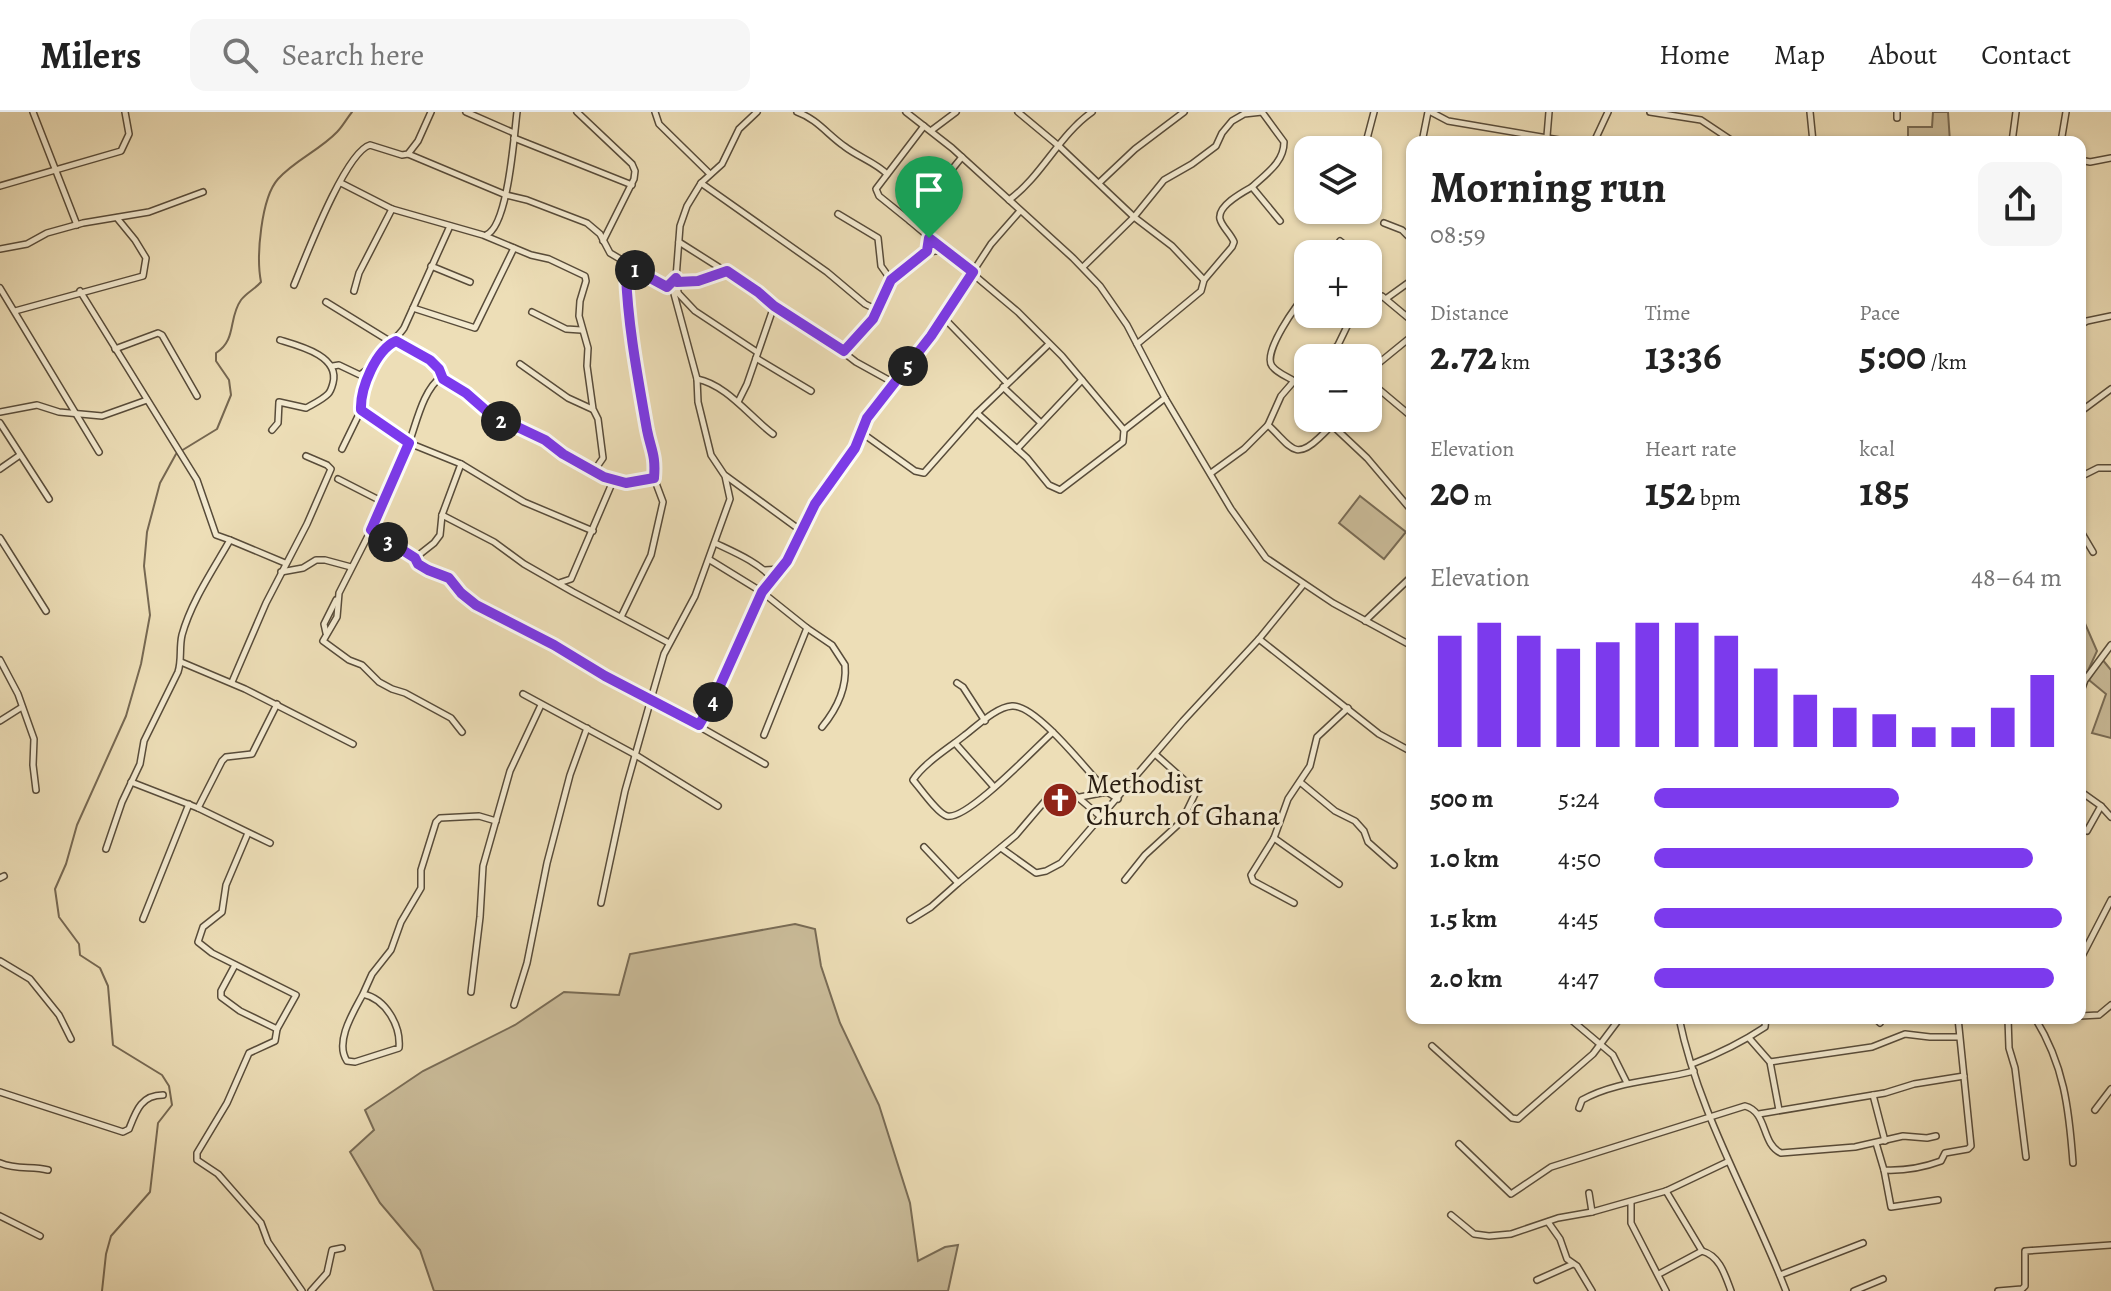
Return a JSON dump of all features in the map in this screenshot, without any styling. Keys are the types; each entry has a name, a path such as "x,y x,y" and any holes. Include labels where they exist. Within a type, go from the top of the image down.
{"street":[{"path":"33,112 77,225"},
{"path":"0,186 121,151 129,134 125,112"},
{"path":"408,154 418,141 431,112"},
{"path":"466,112 514,136 632,185"},
{"path":"483,235 493,232 506,195 517,112"},
{"path":"577,112 632,164 636,175 603,241"},
{"path":"655,112 662,128 710,174"},
{"path":"757,112 739,129 722,164 701,183 683,215 673,290 697,379 698,402 711,455 725,476 800,530"},
{"path":"797,112 815,121 843,146 887,174"},
{"path":"906,112 932,130 1083,267 1112,302 1165,398 1256,546 1277,568 1303,585 1406,643"},
{"path":"1018,112 1100,182 1134,217 1172,246 1204,280"},
{"path":"1009,200 1092,112"},
{"path":"1100,182 1135,149 1184,112"},
{"path":"1083,267 1134,217 1164,180 1216,146 1232,121 1244,114 1262,112 1284,142 1283,156 1252,187 1219,213 1234,242 1204,280 1201,291 1137,344"},
{"path":"1368,136 1374,112"},
{"path":"1424,136 1430,112 1448,121 1523,136"},
{"path":"1547,136 1549,112"},
{"path":"1597,136 1608,112"},
{"path":"1650,112 1701,120 1725,136"},
{"path":"1810,112 1812,136"},
{"path":"2013,136 2016,112"},
{"path":"2062,136 2066,112"},
{"path":"932,130 951,113"},
{"path":"924,126 876,189 879,196 973,272 1049,344 1124,430 1123,442 1060,490 1049,485 1017,449 977,413"},
{"path":"294,285 319,224 359,150 366,145 375,145 402,155 408,154 506,195 587,223 595,228 610,253 673,290 695,311 811,391"},
{"path":"910,221 962,157"},
{"path":"2086,161 2111,158"},
{"path":"341,183 392,209 483,235 585,276 580,301 581,330 588,348 587,366 603,458 594,471"},
{"path":"701,183 877,310"},
{"path":"1252,187 1280,221"},
{"path":"0,249 27,244 47,233 77,225 149,212 203,192"},
{"path":"354,291 359,273 392,209"},
{"path":"699,725 714,699 762,592 782,569 815,504 855,448 867,418 944,318 991,244 1020,211"},
{"path":"838,214 878,238 881,266 891,280"},
{"path":"15,311 143,276 146,258 117,218"},
{"path":"1384,223 1406,234"},
{"path":"342,449 361,410 364,388 373,369 383,351 394,342 413,308 450,226"},
{"path":"927,251 929,238"},
{"path":"679,242 758,292 856,362 894,383"},
{"path":"413,308 475,328 514,248"},
{"path":"844,351 867,327 891,280 927,251 944,250"},
{"path":"431,266 470,282"},
{"path":"621,617 651,555 663,498 654,478 655,454 647,429 629,323 626,274 630,267"},
{"path":"676,280 698,281 727,271"},
{"path":"673,290 676,280"},
{"path":"1387,298 1406,284"},
{"path":"0,288 99,452"},
{"path":"80,291 197,480 216,535 285,563"},
{"path":"1382,297 1406,315"},
{"path":"326,302 430,360 442,376 490,414 545,440 594,471 613,481 626,483 654,478"},
{"path":"738,402 774,306"},
{"path":"532,312 566,329 581,330"},
{"path":"1211,473 1244,449 1268,425 1281,396 1294,381 1274,368 1270,357 1277,337 1294,312"},
{"path":"2086,322 2111,316"},
{"path":"944,318 1041,423"},
{"path":"115,349 158,333 162,335 197,396"},
{"path":"272,430 278,423 279,402 306,408 329,394 335,380 333,366 328,361 299,345 280,340"},
{"path":"1382,360 1406,341"},
{"path":"862,433 915,471 924,473 977,413 1049,344"},
{"path":"520,364 568,398 593,409"},
{"path":"333,366 339,365 360,375 373,369"},
{"path":"442,376 433,382 427,393 371,530 337,599 334,624 326,633 324,644 362,665 379,682 437,709 451,718 462,732"},
{"path":"697,379 708,382 738,402 773,434"},
{"path":"1017,449 1082,380"},
{"path":"2086,408 2111,389"},
{"path":"1382,390 1406,412"},
{"path":"1124,430 1165,398"},
{"path":"0,412 37,405 59,412 107,415 147,400"},
{"path":"361,410 409,443 461,464 524,502 593,531"},
{"path":"0,423 49,499"},
{"path":"1268,425 1294,449 1302,451 1309,449 1327,432"},
{"path":"1339,432 1367,458 1406,504"},
{"path":"0,469 20,455"},
{"path":"232,682 331,469 306,456"},
{"path":"415,558 440,535 442,515 461,464"},
{"path":"2086,474 2104,466 2111,468"},
{"path":"601,903 634,754 651,699 669,643 688,610 710,560 730,499 725,476"},
{"path":"338,479 383,502"},
{"path":"573,592 571,579 613,481"},
{"path":"442,515 494,542 524,564 573,592 669,643"},
{"path":"371,530 415,558 418,564 449,578 476,605 554,645 765,764"},
{"path":"0,538 46,611"},
{"path":"106,849 140,764 144,741 181,662 180,646 188,617 230,540"},
{"path":"2086,540 2093,552"},
{"path":"715,543 765,570 773,579"},
{"path":"281,572 303,568 316,560 351,567"},
{"path":"710,560 762,592 832,645 845,665 834,713 822,727"},
{"path":"765,570 782,569"},
{"path":"559,583 571,579"},
{"path":"1365,621 1406,582"},
{"path":"1001,848 1033,872 1041,873 1061,863 1303,585"},
{"path":"764,735 807,628"},
{"path":"1259,639 1379,734 1406,749"},
{"path":"2086,679 2111,645"},
{"path":"0,660 34,739 36,790"},
{"path":"181,662 210,676 232,682 353,744"},
{"path":"957,683 963,687 985,721"},
{"path":"523,694 634,754 718,806"},
{"path":"198,808 226,757 252,754 277,704"},
{"path":"471,992 483,866 510,771 541,705"},
{"path":"1053,732 994,787 957,815 947,816 940,812 914,778 1003,708 1018,706 1028,708 1053,732 1107,792 1118,799"},
{"path":"0,721 22,707"},
{"path":"1294,903 1251,878 1274,838 1288,799 1310,766 1317,737 1348,708"},
{"path":"514,1005 527,963 551,846 573,764 587,728"},
{"path":"955,743 994,787"},
{"path":"1125,880 1145,855 1182,821 1195,794 1192,787 1155,754"},
{"path":"131,782 189,804 270,843"},
{"path":"1300,782 1335,811 1355,821 1368,842 1394,865"},
{"path":"910,920 931,907 1001,848 1028,823 1056,788 1068,790 1079,797 1101,817"},
{"path":"1079,797 1107,792"},
{"path":"2086,795 2111,817"},
{"path":"143,919 189,804"},
{"path":"2087,831 2101,806"},
{"path":"363,994 376,1000 393,1018 400,1034 399,1048 355,1062 347,1061 343,1056 343,1040 351,1017 372,974 391,950 401,922 421,888 421,870 436,822 440,818 479,816 496,821"},
{"path":"248,833 226,885 222,912 203,927 198,937 200,946 295,994 277,1029 275,1041 245,1057 234,1089 197,1153 197,1160 218,1174 261,1223 268,1242 302,1291"},
{"path":"1274,838 1339,884"},
{"path":"924,847 958,883"},
{"path":"2086,945 2111,900"},
{"path":"0,961 30,979 59,1015 71,1039"},
{"path":"235,965 221,991 221,997 240,1011 277,1029"},
{"path":"2086,1016 2099,1015 2111,1005"},
{"path":"1577,1024 1613,1055 1627,1083"},
{"path":"1432,1046 1515,1119 1577,1069 1614,1024"},
{"path":"1681,1024 1709,1117 1727,1162 1760,1225 1786,1291"},
{"path":"1692,1064 1731,1048 1766,1024"},
{"path":"1884,1170 1928,1166 1941,1161 1945,1153 1971,1146 1958,1024"},
{"path":"2008,1024 2026,1157"},
{"path":"2039,1024 2053,1047 2065,1090 2073,1163"},
{"path":"1770,1062 1872,1047 1905,1034 1959,1037"},
{"path":"1749,1038 1770,1062 1779,1110"},
{"path":"1579,1108 1582,1100 1596,1092 1694,1071"},
{"path":"1759,1114 1964,1076"},
{"path":"2095,1110 2111,1089"},
{"path":"0,1092 123,1132 129,1129 137,1107 145,1099 163,1095"},
{"path":"1873,1095 1885,1141"},
{"path":"1459,1144 1511,1194 1551,1167 1745,1106 1759,1114 1773,1147 1781,1153 1806,1153 1903,1136 1936,1136"},
{"path":"1876,1143 1891,1207 1938,1200"},
{"path":"1451,1215 1480,1236 1511,1234 1666,1191 1727,1162"},
{"path":"0,1163 17,1168 48,1170"},
{"path":"1666,1191 1702,1251 1718,1262 1731,1291"},
{"path":"1589,1193 1592,1212"},
{"path":"1631,1202 1631,1223 1666,1291"},
{"path":"0,1216 40,1236"},
{"path":"1548,1222 1560,1239 1567,1259 1592,1291"},
{"path":"1780,1275 1863,1243"},
{"path":"1998,1291 2022,1289 2025,1286 2025,1251 2111,1245"},
{"path":"311,1291 327,1273 332,1250 342,1248"},
{"path":"1659,1274 1702,1251"},
{"path":"1537,1280 1573,1263"},
{"path":"1854,1291 1883,1279"}],"shaded area":[{"path":"1933,112 1948,112 1950,136 1908,136 1908,127 1932,127"},
{"path":"1360,496 1406,532 1384,559 1339,523"},
{"path":"2086,626 2097,651 2086,675"},
{"path":"2102,659 2111,670 2111,738 2092,733 2106,694 2089,680"},
{"path":"795,924 815,929 821,966 840,1023 879,1105 910,1203 918,1261 945,1247 958,1245 948,1291 434,1291 420,1250 380,1203 350,1152 374,1130 365,1110 423,1071 515,1025 564,992 619,995 630,954"}],"waterway":[{"path":"181,451 217,429 231,395 229,380 216,361 216,353 227,342 241,300 261,282 261,228 272,188 285,172 339,130 352,112"},
{"path":"102,1291 111,1236 150,1192 158,1123 172,1105 169,1086 162,1075 113,1045 108,986 100,968 80,955 79,944 59,917 55,889 77,825 126,716 141,664 150,615 144,566 147,532 160,483 176,454"}],"place":[{"name":"Methodist Church of Ghana","path":"1060,800"}],"route":[{"path":"929,238 973,272 931,336 867,418 855,448 815,504 787,561 762,592 714,699 699,725 469,601 449,578 418,564 415,558 371,530 409,443 361,410 364,388 378,359 391,342 396,341 430,360 443,379 506,424 545,440 563,454 613,481 646,481 654,478 655,454 647,429 632,347 626,274 630,267 667,287 676,278 677,282 698,281 727,271 844,351 873,319 891,280 927,251 929,238"}]}
